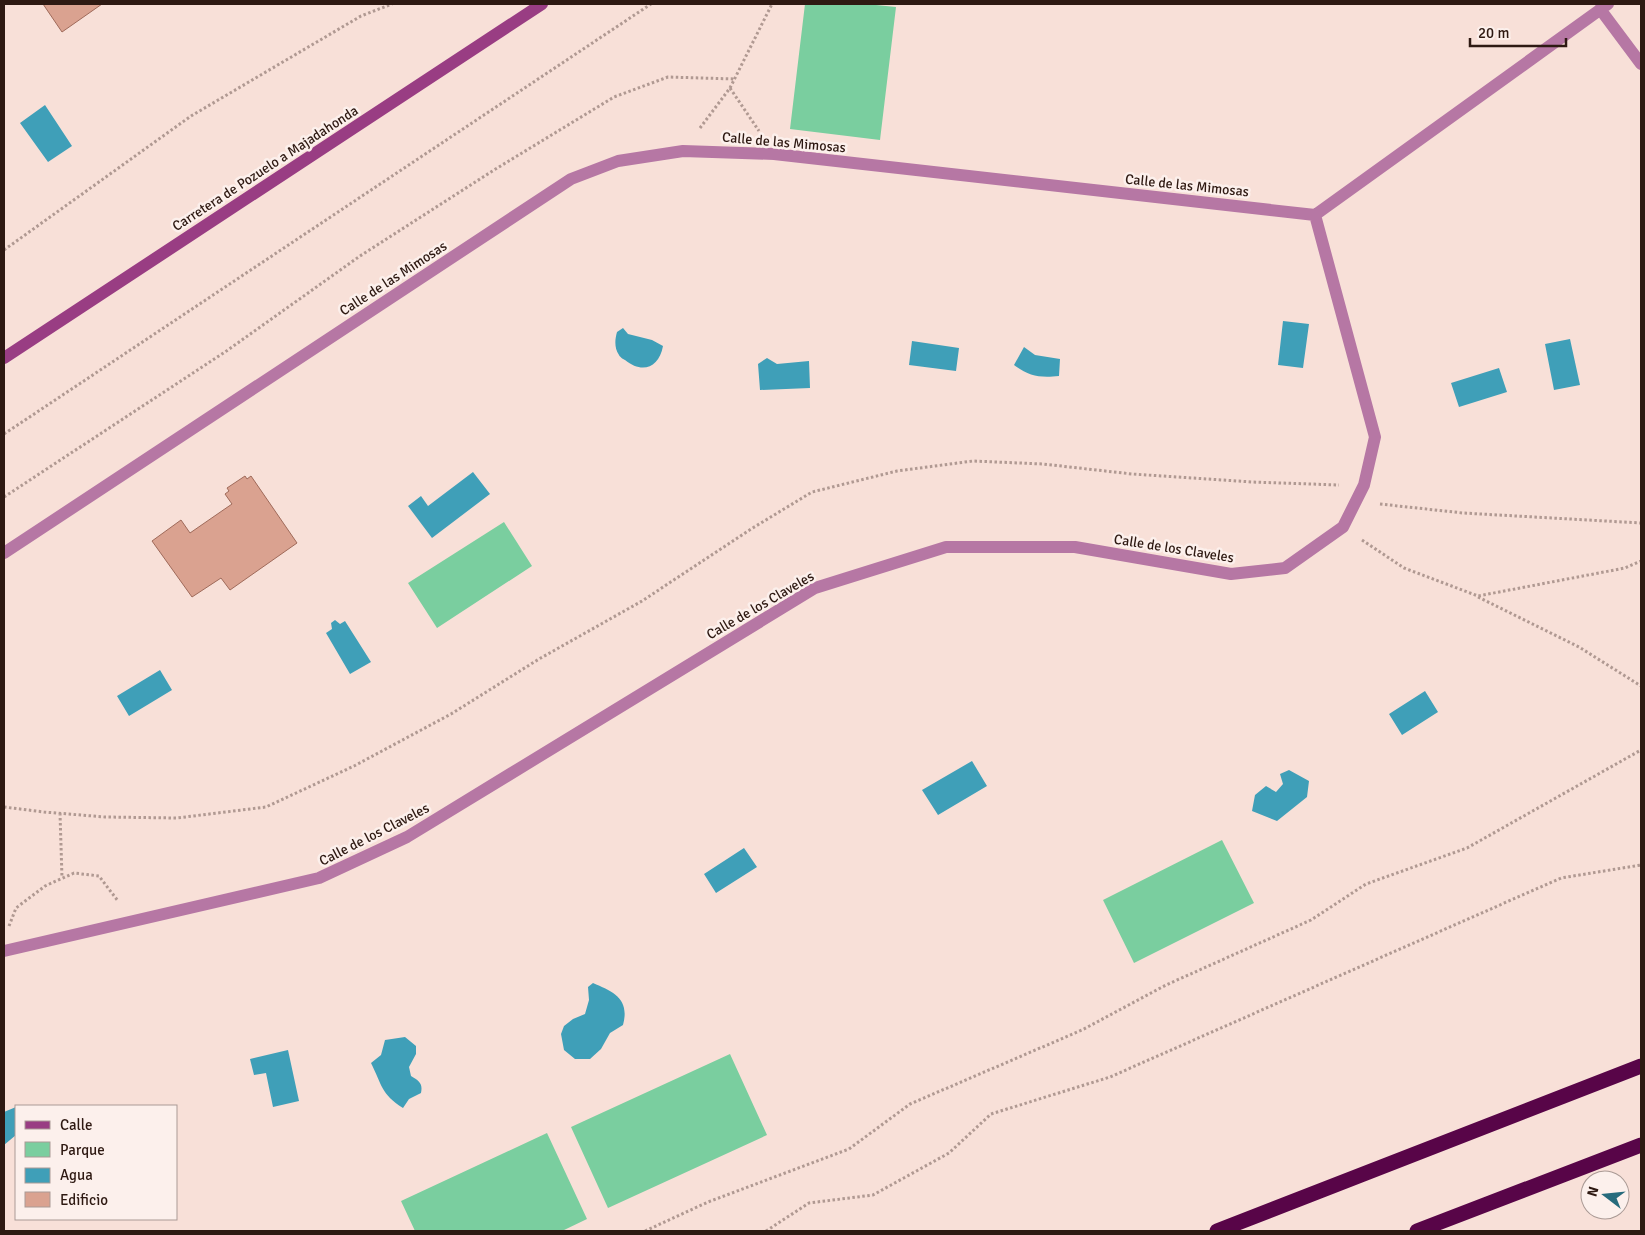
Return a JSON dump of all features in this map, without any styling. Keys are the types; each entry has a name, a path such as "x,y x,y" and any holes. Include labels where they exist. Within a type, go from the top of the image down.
{"highway":[{"path":"1217,1231 1641,1066"},
{"path":"1417,1231 1641,1144"}],"street":[{"name":"Carretera de Pozuelo a Majadahonda","path":"4,358 542,4"},
{"path":"1315,215 1604,6 1641,64"},
{"name":"Calle de las Mimosas","path":"4,553 571,179 618,161 683,150 774,154 1315,215"},
{"name":"Calle de los Claveles","path":"4,951 320,878 407,836 815,588 946,547 1075,547 1230,574 1285,568 1343,527 1364,486 1375,437 1315,215"}],"path":[{"path":"4,250 191,116 360,16 392,4"},
{"path":"4,434 651,4"},
{"path":"683,150 730,88 772,4"},
{"path":"4,497 225,352 360,256 494,170 614,97 668,77 735,79"},
{"path":"730,88 774,154"},
{"path":"4,806 105,817 177,818 266,807 354,766 451,714 539,659 642,601 751,529 812,492 898,471 973,461 1043,464 1132,474 1252,482 1364,486"},
{"path":"1356,502 1463,513 1641,523"},
{"path":"1343,527 1404,568 1478,596 1579,647 1641,686"},
{"path":"1478,596 1625,568 1641,561"},
{"path":"645,1231 708,1202 849,1149 910,1104 1082,1030 1166,985 1311,920 1366,884 1467,848 1641,750"},
{"path":"60,813 62,878"},
{"path":"766,1231 809,1203 872,1195 949,1153 990,1114 1110,1078 1561,878 1641,865"},
{"path":"7,933 16,908 46,886 74,873 99,876 117,898 126,923"}],"green space":[{"path":"805,4 866,4 896,7 880,140 790,129"},
{"path":"504,522 532,566 437,628 408,583"},
{"path":"1222,840 1254,903 1134,963 1103,900"},
{"path":"730,1054 767,1135 608,1208 571,1127"},
{"path":"547,1133 587,1219 562,1231 415,1231 401,1201"}],"water":[{"path":"45,105 72,146 48,162 20,123"},
{"path":"1283,321 1309,324 1303,368 1278,365"},
{"path":"623,328 628,334 652,340 663,346 654,364 643,368 638,367 620,356 617,352 616,338 617,332"},
{"path":"1570,339 1580,385 1554,390 1545,344"},
{"path":"912,341 959,348 956,371 909,365"},
{"path":"1024,347 1035,355 1060,359 1059,376 1046,377 1035,375 1025,372 1014,365"},
{"path":"767,358 777,364 809,361 810,388 760,390 758,364"},
{"path":"1499,368 1507,392 1459,407 1451,383"},
{"path":"473,472 490,494 432,538 408,506 421,496 428,506"},
{"path":"335,620 340,624 345,621 371,662 350,674 326,633 332,629 331,623"},
{"path":"160,670 172,690 129,716 117,696"},
{"path":"1425,691 1438,712 1402,735 1389,714"},
{"path":"972,761 987,786 938,815 922,790"},
{"path":"1289,770 1309,781 1307,797 1277,821 1252,811 1255,795 1266,786 1276,792 1283,784 1280,774"},
{"path":"744,848 757,867 716,893 704,874"},
{"path":"593,983 614,993 622,1003 625,1016 623,1025 610,1033 601,1049 590,1059 575,1059 564,1050 561,1034 564,1026 573,1019 585,1014 589,1000 588,987"},
{"path":"405,1037 416,1046 416,1054 409,1067 411,1076 420,1083 421,1093 409,1099 403,1108 386,1093 371,1063 381,1055 385,1040"},
{"path":"288,1050 299,1101 273,1107 266,1073 254,1075 250,1059"},
{"path":"15,1107 15,1136 4,1145 4,1112"}],"building":[{"path":"43,4 102,4 62,32"},
{"path":"245,476 247,479 251,476 297,543 230,590 221,578 192,597 152,541 181,520 190,533 232,504 225,494 229,491 227,488"}]}
